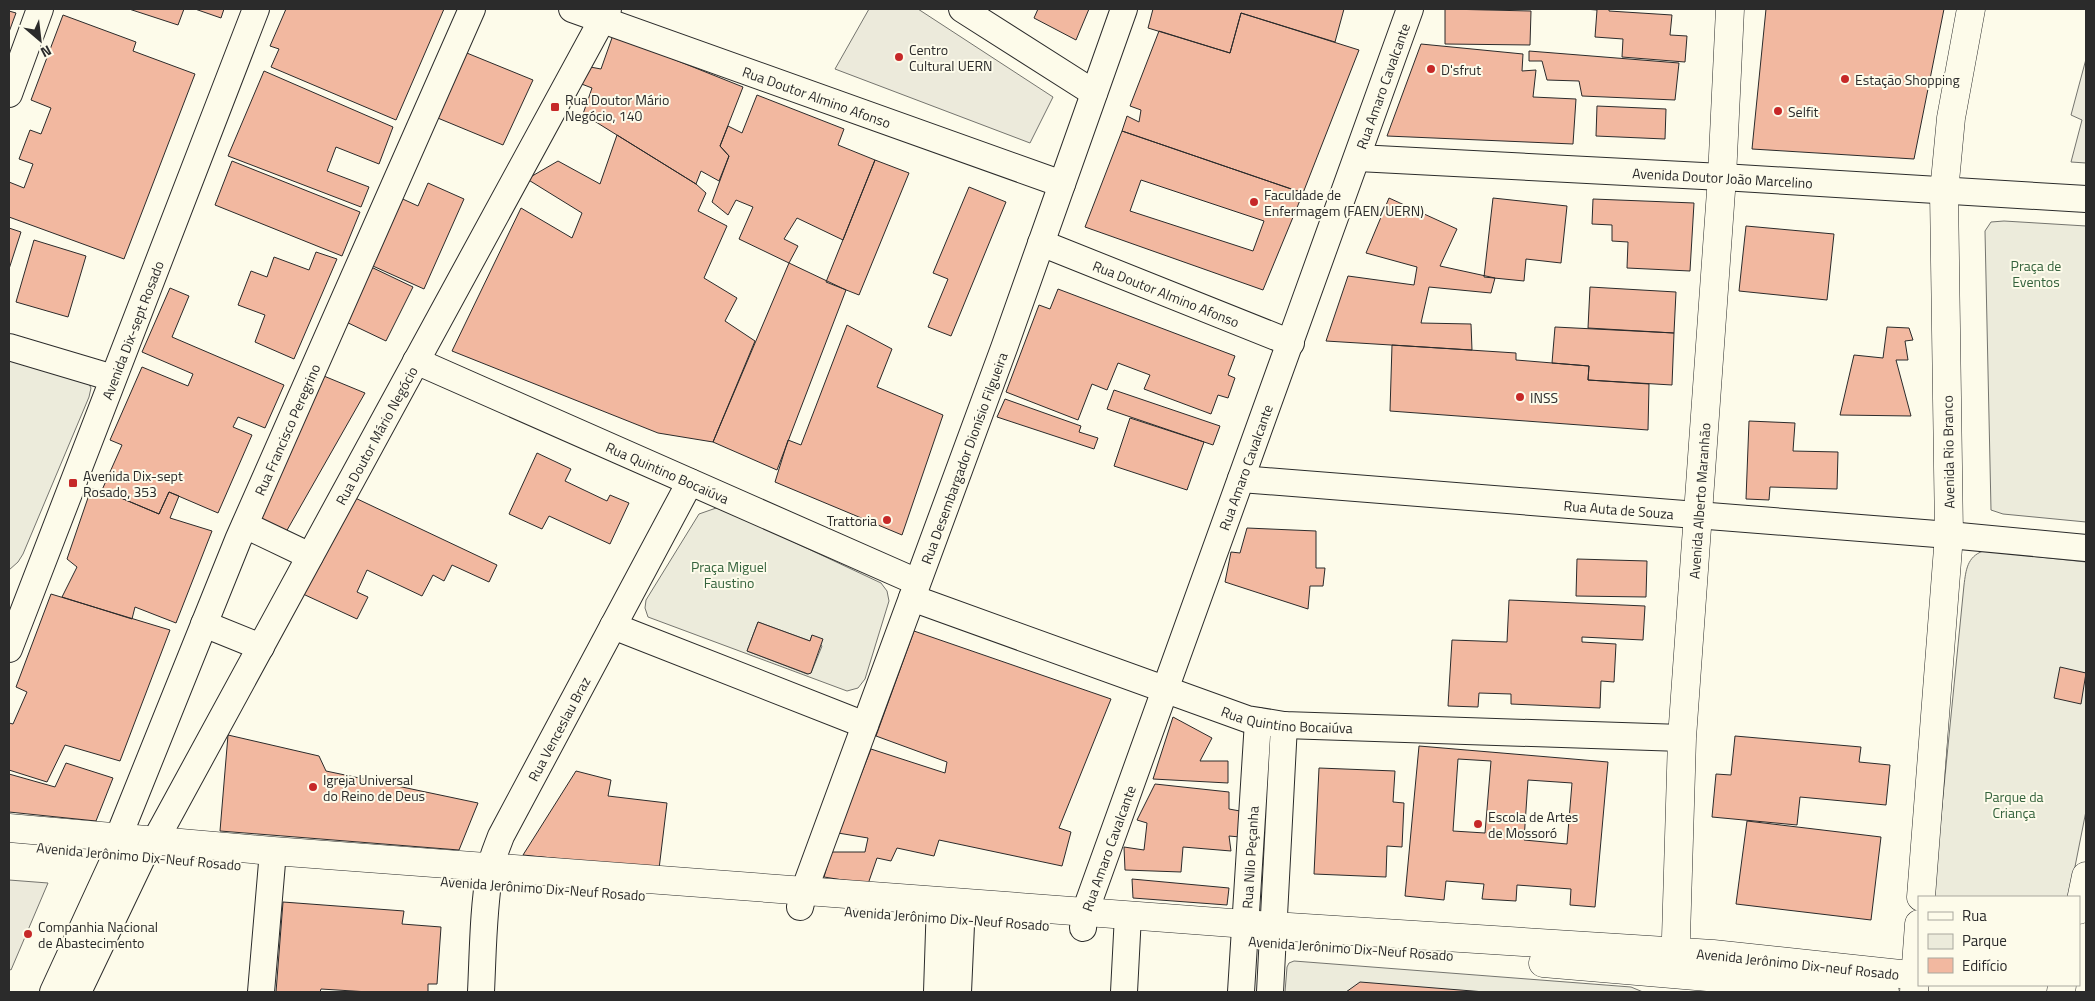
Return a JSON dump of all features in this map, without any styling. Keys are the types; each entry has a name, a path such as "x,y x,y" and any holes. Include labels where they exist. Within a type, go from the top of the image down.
{"main road":[{"name":"Avenida Alberto Maranhão","path":"1675,972 1682,738 1722,176 1730,9"},
{"name":"Avenida Rio Branco","path":"1921,896 1949,535 1944,192 1951,118 1971,9"},
{"name":"Avenida Jerônimo Dix-Neuf Rosado","path":"9,828 133,848"},
{"name":"Avenida Jerônimo Dix-Neuf Rosado","path":"9,844 133,848 1273,934 1885,992"},
{"path":"2080,905 2086,876"},
{"path":"1916,981 1918,943"},
{"name":"Avenida Jerônimo Dix-neuf Rosado","path":"1675,972 1713,954 1916,981"}],"street":[{"path":"9,94 40,9"},
{"name":"Avenida Dix-sept Rosado","path":"9,649 18,595 113,378 256,9"},
{"name":"Rua Francisco Peregrino","path":"133,848 204,624 472,9"},
{"name":"Rua Doutor Almino Afonso","path":"572,9 605,14 1062,184"},
{"path":"962,9 1094,93"},
{"name":"Rua Desembargador Dionísio Filgueira","path":"802,899 1041,243 1124,9"},
{"name":"Rua Amaro Cavalcante","path":"1084,920 1410,9"},
{"name":"Rua Doutor Mário Negócio","path":"133,848 261,647 605,14"},
{"name":"Avenida Doutor João Marcelino","path":"1358,158 1722,176 1944,192 2086,199"},
{"name":"Rua Doutor Almino Afonso","path":"1041,243 1291,343"},
{"path":"9,347 113,378"},
{"name":"Rua Quintino Bocaiúva","path":"416,361 690,482 915,590 1165,690 1247,719 1284,725 1682,738"},
{"name":"Rua Auta de Souza","path":"1241,479 1949,535 2086,548"},
{"name":"Rua Venceslau Braz","path":"482,992 484,915 489,876 501,836 690,482"},
{"path":"246,525 310,556"},
{"path":"204,624 261,647"},
{"path":"613,626 865,726"},
{"name":"Rua Nilo Peçanha","path":"1241,992 1258,721"},
{"name":"Rua Nilo Peçanha","path":"1270,992 1284,725"},
{"path":"53,992 133,848"},
{"path":"78,992 133,848"},
{"path":"261,992 272,859"},
{"path":"937,992 951,910"},
{"path":"951,910 958,992"},
{"path":"1124,992 1128,923"}],"green space":[{"name":"Praça de Eventos","path":"2004,221 2086,226 2086,522 2003,514 1991,510 1985,231 1991,222"},
{"path":"9,358 87,380 91,388 89,397 23,554 18,562 9,570"},
{"name":"Praça Miguel Faustino","path":"719,507 881,583 887,591 889,601 865,679 858,688 847,691 648,617 645,608 646,600 699,514","holes":["758,622 810,641 812,635 822,646 811,673 807,674 747,651"]},
{"name":"Parque da Criança","path":"1983,551 2086,562 2086,811 2069,896 1933,896 1965,579 1970,560"},
{"path":"1294,961 1631,987 1643,992 1285,992 1287,967 1289,963"}],"shaded area":[{"path":"869,9 918,9 1053,97 1030,143 835,69"},
{"path":"2086,59 2086,163 2071,162 2082,120 2071,115"},
{"path":"9,880 48,883 11,970 9,969"}],"building":[{"path":"129,9 184,9 178,25"},
{"path":"195,9 224,9 221,18"},
{"path":"286,9 444,9 396,120 271,67 279,49 270,46"},
{"path":"1038,9 1089,9 1076,40 1034,18"},
{"path":"1153,9 1344,9 1335,42 1241,13 1230,53 1148,28"},
{"path":"1445,9 1531,11 1530,45 1445,44"},
{"path":"1584,9 1609,9 1609,11 1672,15 1670,35 1687,36 1685,62 1622,57 1623,39 1595,37 1597,10"},
{"name":"Estação Shopping","path":"1766,9 1944,9 1914,159 1752,149"},
{"path":"9,11 16,13 9,32"},
{"path":"1241,13 1359,50 1303,193 1122,131 1127,116 1139,122 1141,110 1130,106 1159,31 1230,53"},
{"path":"63,15 136,42 133,51 195,74 124,259 9,217 9,182 24,188 33,164 19,159 30,130 41,134 51,108 31,100"},
{"path":"613,35 743,87 720,146 729,156 719,181 701,171 696,184 583,114 592,88 579,83 585,66 601,69"},
{"path":"1421,44 1523,54 1522,71 1536,70 1533,97 1576,99 1573,144 1387,136"},
{"path":"457,49 533,80 503,145 428,114"},
{"path":"1529,51 1679,63 1675,100 1582,96 1579,81 1547,80 1542,61 1529,61"},
{"path":"264,71 393,127 379,164 336,147 327,171 369,187 361,207 228,156"},
{"path":"757,95 844,129 838,145 875,160 843,240 797,218 784,239 798,246 789,263 739,239 753,207 736,200 728,215 712,202 729,156 720,146 728,126 742,133"},
{"path":"1597,106 1666,109 1665,139 1596,136"},
{"name":"Faculdade de Enfermagem (FAEN/UERN)","path":"1122,131 1303,193 1263,290 1085,227","holes":["1141,180 1264,221 1253,251 1130,211"]},
{"path":"617,135 696,184 706,193 698,211 727,226 704,278 737,298 725,321 755,341 713,442 658,433 452,351 521,208 572,238 582,213 527,179 558,161 600,184"},
{"path":"875,160 909,173 859,295 826,282"},
{"path":"232,161 360,212 342,256 215,205"},
{"path":"428,183 464,199 424,289 364,262 394,195 418,206"},
{"path":"969,187 1006,202 951,336 928,327 948,279 933,273"},
{"path":"1389,198 1457,229 1440,266 1495,278 1491,293 1429,287 1421,323 1471,324 1472,350 1326,341 1348,276 1414,285 1417,267 1366,253"},
{"path":"1493,198 1567,206 1561,263 1526,259 1524,281 1484,277"},
{"path":"1593,199 1694,203 1690,271 1627,268 1628,242 1612,241 1612,225 1592,224"},
{"path":"1746,226 1834,234 1827,300 1739,291"},
{"path":"9,228 21,232 9,269"},
{"path":"34,240 86,256 68,317 16,302"},
{"path":"316,252 337,259 294,359 255,342 265,315 238,305 251,271 267,277 274,257 309,270"},
{"path":"789,263 846,290 777,470 713,442"},
{"path":"369,266 413,287 386,341 342,320"},
{"path":"1590,287 1676,292 1674,333 1588,328"},
{"path":"170,288 189,296 172,337 284,385 265,428 238,417 233,427 252,435 218,513 169,492 159,514 102,490 122,445 110,440 142,367 188,386 193,374 142,352"},
{"path":"1058,289 1235,356 1228,375 1235,378 1228,398 1218,395 1211,414 1144,389 1150,375 1118,363 1107,390 1092,384 1078,420 1006,392 1039,305 1050,309"},
{"path":"847,325 892,349 877,387 943,415 902,535 775,482 788,440 801,445"},
{"path":"1555,327 1674,333 1672,385 1588,380 1589,366 1552,363"},
{"path":"1887,327 1909,328 1913,340 1905,341 1908,360 1896,360 1911,416 1840,415 1854,355 1883,358"},
{"name":"INSS","path":"1392,345 1516,353 1516,360 1589,366 1588,380 1649,384 1648,430 1390,411"},
{"path":"319,374 365,393 286,532 253,519"},
{"path":"1114,390 1220,426 1213,445 1107,409"},
{"path":"1005,399 1081,426 1079,432 1098,438 1094,449 997,417"},
{"path":"1130,418 1204,442 1187,490 1114,466"},
{"path":"1749,421 1795,423 1793,451 1838,452 1837,489 1770,487 1769,500 1746,499"},
{"path":"537,453 571,469 565,481 607,501 610,495 629,503 610,544 549,516 542,529 509,514"},
{"path":"91,489 102,490 159,514 169,492 179,496 170,518 212,531 176,623 135,607 132,619 62,597 77,567 67,559"},
{"path":"351,496 497,565 489,582 452,565 444,581 433,575 422,596 367,570 357,592 368,597 357,619 303,594"},
{"path":"1247,528 1316,531 1316,568 1325,568 1323,586 1310,586 1308,609 1225,582 1231,552 1240,553"},
{"path":"1577,559 1647,561 1646,597 1576,596"},
{"path":"51,594 170,630 120,761 65,745 47,782 9,770 9,723 13,724 27,692 16,687"},
{"path":"1509,600 1645,606 1643,640 1582,637 1582,642 1616,644 1614,682 1601,681 1600,708 1511,704 1511,694 1479,693 1478,707 1448,706 1452,640 1507,642"},
{"path":"758,622 810,641 812,635 823,639 811,673 808,674 747,651"},
{"path":"914,631 1111,699 1059,828 1071,832 1062,866 939,840 934,856 897,848 891,861 877,858 868,884 824,877 831,852 865,852 868,838 838,833 871,749 945,773 947,762 876,736"},
{"path":"2060,667 2086,673 2081,704 2054,698"},
{"path":"1173,717 1212,738 1200,761 1228,761 1228,783 1153,779"},
{"name":"Igreja Universal do Reino de Deus","path":"228,735 319,756 326,771 478,803 459,850 220,831"},
{"path":"1735,736 1861,747 1859,762 1890,765 1886,805 1800,797 1797,825 1712,817 1716,774 1731,775"},
{"path":"1419,746 1608,762 1595,907 1570,905 1571,889 1517,885 1516,901 1482,899 1484,884 1446,881 1444,900 1405,896","holes":["1458,759 1491,761 1485,833 1453,831","1528,780 1572,783 1567,844 1524,840"]},
{"path":"66,763 113,778 96,821 9,812 9,774 55,787"},
{"path":"1319,768 1395,771 1393,802 1404,803 1402,847 1387,846 1386,877 1314,874"},
{"path":"576,771 611,780 608,796 667,803 659,869 523,855"},
{"path":"1155,784 1229,792 1229,809 1240,811 1240,837 1229,836 1231,851 1183,847 1181,872 1125,870 1124,847 1144,850 1147,823 1137,820"},
{"path":"1747,821 1881,837 1871,920 1736,904"},
{"path":"1132,879 1229,888 1227,905 1133,898"},
{"path":"283,902 404,911 402,924 441,927 437,984 428,984 428,992 369,992 321,989 320,992 276,992"},
{"path":"1360,982 1485,992 1346,992"}],"place":[{"name":"Centro Cultural UERN","path":"899,57"},
{"name":"D'sfrut","path":"1431,69"},
{"name":"Estação Shopping","path":"1845,79"},
{"name":"Rua Doutor Mário Negócio, 140","path":"555,107"},
{"name":"Selfit","path":"1778,111"},
{"name":"Faculdade de Enfermagem (FAEN/UERN)","path":"1254,202"},
{"name":"INSS","path":"1520,397"},
{"name":"Avenida Dix-sept Rosado, 353","path":"73,483"},
{"name":"Trattoria","path":"887,520"},
{"name":"Igreja Universal do Reino de Deus","path":"313,787"},
{"name":"Escola de Artes de Mossoró","path":"1478,824"},
{"name":"Companhia Nacional de Abastecimento","path":"28,934"}]}
